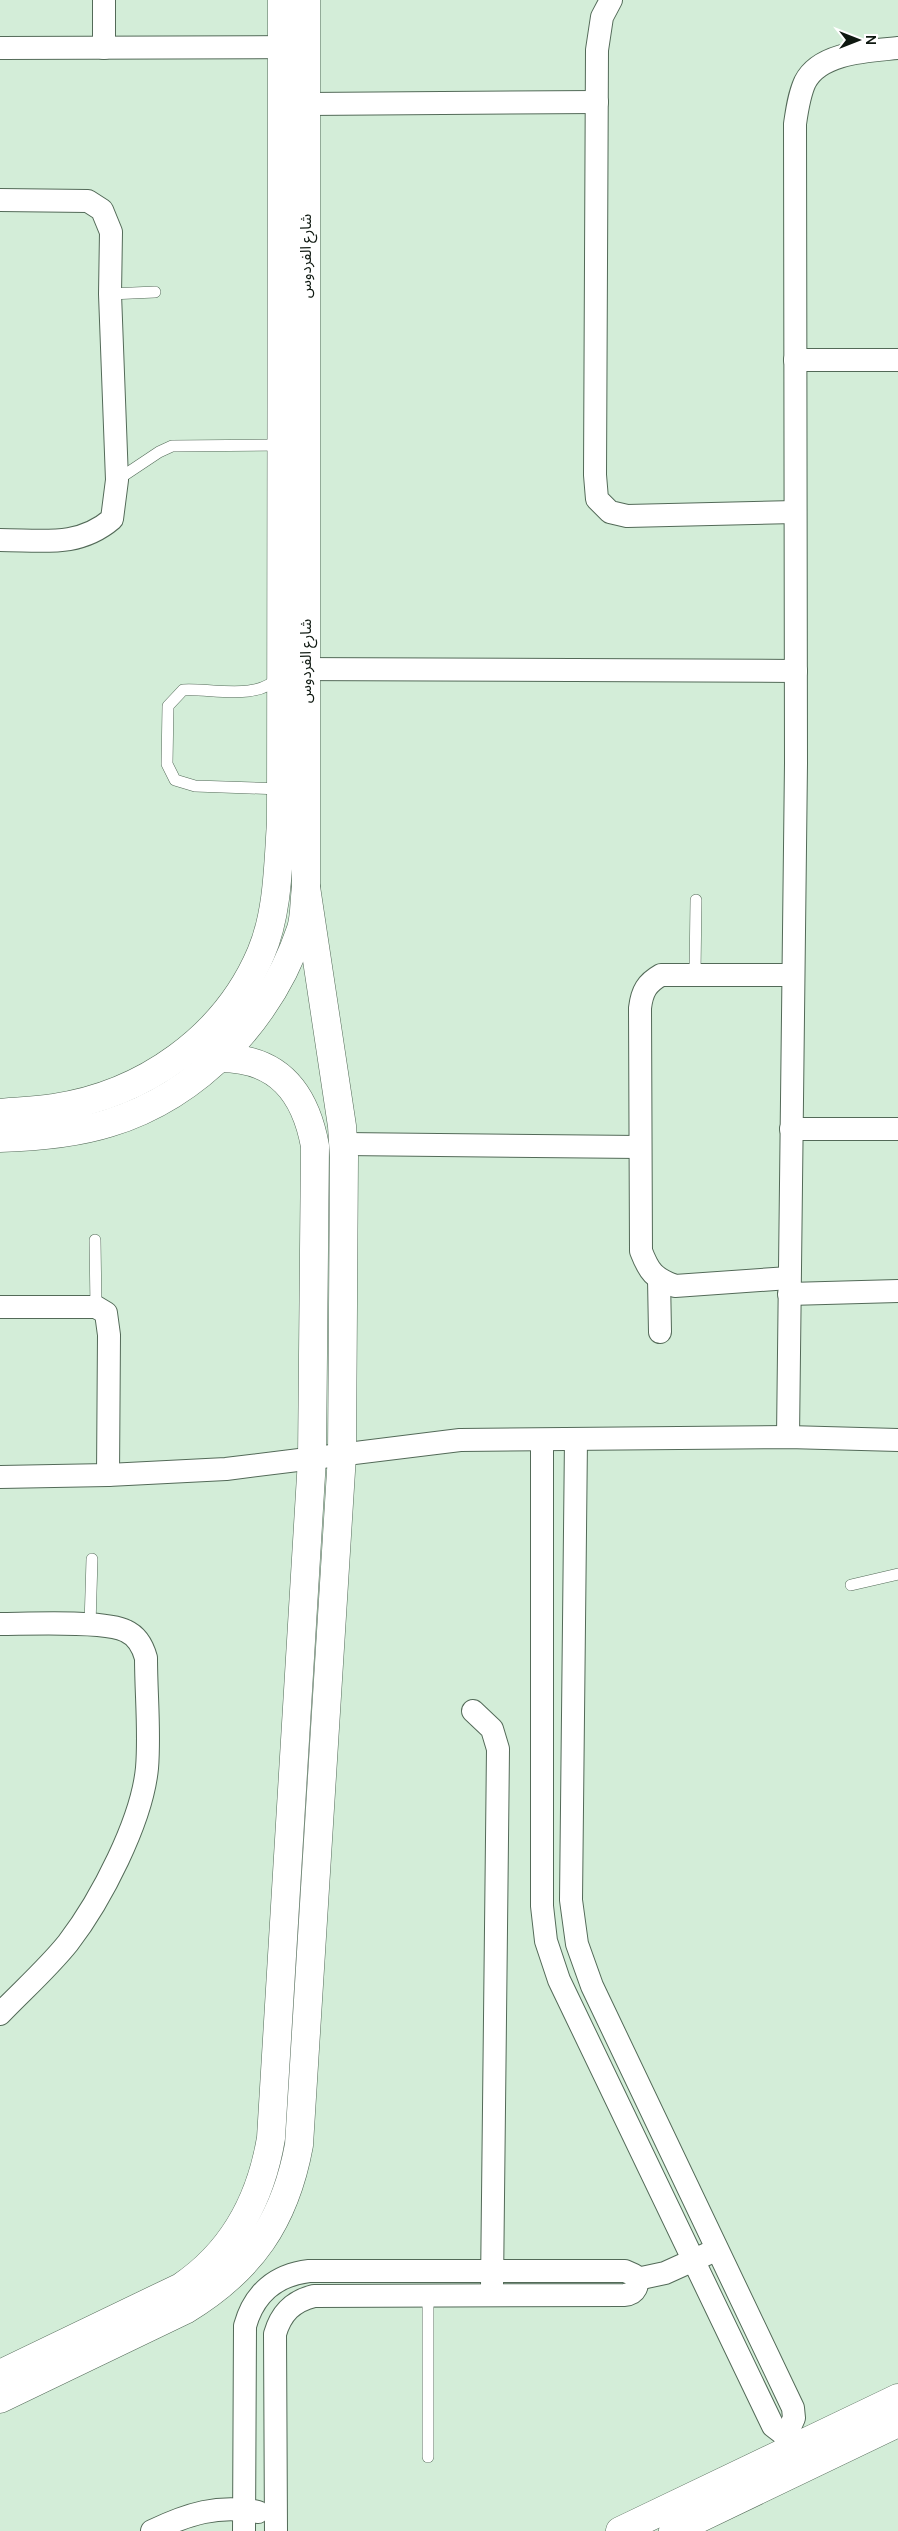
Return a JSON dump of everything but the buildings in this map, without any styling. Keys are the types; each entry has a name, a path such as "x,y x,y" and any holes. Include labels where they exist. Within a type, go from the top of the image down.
{"street":[{"path":"104,0 104,48"},
{"name":"شارع الفردوس","path":"0,1113 54,1108 98,1098 143,1080 181,1056 212,1028 238,994 261,953 272,912 277,872 281,788 294,668 307,104 295,47 282,0"},
{"name":"شارع الفردوس","path":"0,1138 59,1134 109,1123 157,1103 208,1069 238,1039 269,996 288,961 302,927 306,887 282,446 295,47 306,0"},
{"path":"611,0 602,16 597,50 595,475 597,499 610,512 627,516 795,512"},
{"path":"0,48 295,47"},
{"path":"788,1437 796,671 795,124 798,101 806,80 822,65 844,56 898,48"},
{"path":"307,104 597,102"},
{"path":"0,200 88,201 102,210 111,232 110,294 117,480 112,519 98,531 76,539 0,540"},
{"path":"795,360 898,360"},
{"path":"294,668 796,671"},
{"path":"0,2399 185,2310 210,2294 233,2276 254,2254 271,2229 284,2202 294,2174 299,2145 342,1455 344,1144 306,887"},
{"path":"793,975 661,974 649,982 642,994 641,1251 647,1267 659,1279 675,1286 789,1286 898,1291"},
{"path":"0,2374 181,2287 199,2274 225,2247 242,2223 261,2182 268,2160 273,2116 312,1459 314,1146 311,1125 298,1096 276,1073 250,1061 220,1058"},
{"path":"791,1129 898,1129"},
{"path":"344,1144 640,1147"},
{"path":"659,1279 660,1332"},
{"path":"0,1307 96,1307 106,1313 109,1323 108,1475"},
{"path":"0,1477 108,1475 226,1469 460,1440 788,1437 898,1440"},
{"path":"576,1439 571,1900 573,1922 583,1965 592,1986 793,2408 794,2418 785,2454"},
{"path":"542,1440 542,1906 546,1941 559,1980 785,2454"},
{"path":"0,1624 107,1625 127,1631 142,1645 146,1658 147,1768 142,1796 113,1869 91,1908 68,1944 0,2014"},
{"path":"473,1711 492,1728 498,1749 492,2296"},
{"path":"637,2279 665,2273 716,2249"},
{"path":"236,2531 244,2524 245,2326 248,2313 262,2291 284,2276 310,2271 625,2271 630,2272 637,2279"},
{"path":"152,2531 186,2515 203,2510 221,2508 244,2524 271,2527 275,2334 282,2316 296,2302 314,2296 624,2296 633,2293 636,2289 637,2279"},
{"path":"620,2531 785,2454 898,2398"},
{"path":"673,2531 785,2454 898,2423"}],"lane":[{"path":"110,294 154,292"},
{"path":"117,480 159,452 172,446 282,446"},
{"path":"281,788 194,786 176,780 167,764 168,706 183,690 256,692 294,668"},
{"path":"694,973 696,900"},
{"path":"95,1240 96,1307"},
{"path":"90,1625 92,1559"},
{"path":"851,1585 898,1574"},
{"path":"428,2295 428,2457"}]}
